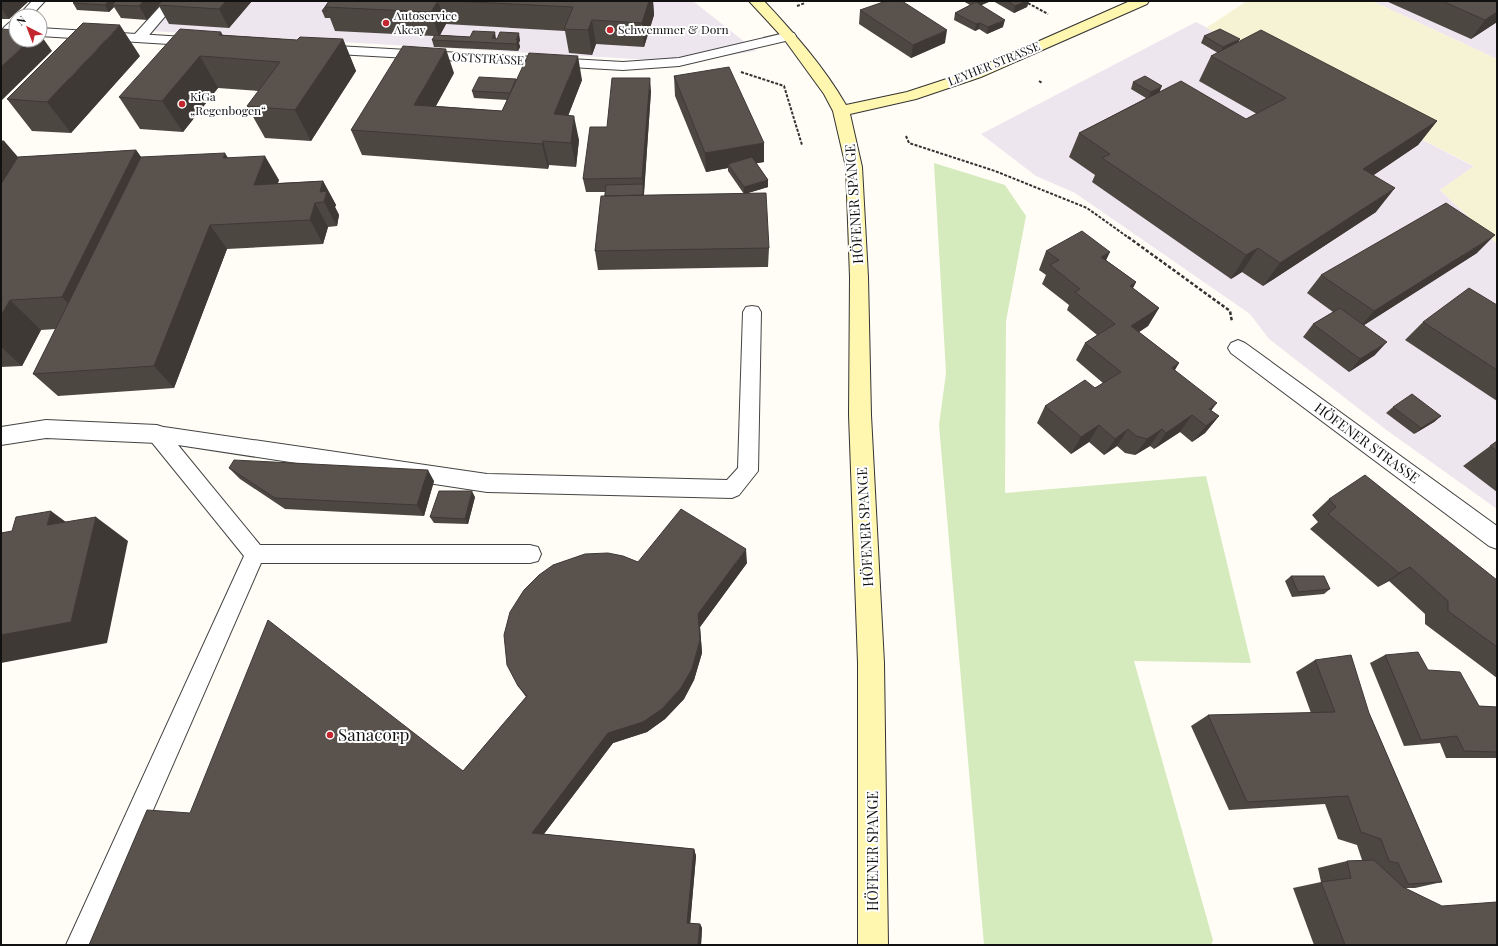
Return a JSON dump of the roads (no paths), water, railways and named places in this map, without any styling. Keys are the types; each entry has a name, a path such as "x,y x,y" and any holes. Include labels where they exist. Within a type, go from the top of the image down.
{"main road":[{"path":"756,1 789,36 831,93 841,111"},
{"name":"LEYHER STRASSE","path":"841,111 911,96 963,78 1142,1"},
{"name":"HÖFENER SPANGE","path":"841,111 851,146 854,167 859,277 860,415 871,671 873,945"}],"street":[{"path":"48,32 212,43"},
{"name":"OSTSTRASSE","path":"306,48 623,66 651,65 697,58 789,36"},
{"name":"HÖFENER STRASSE","path":"1238,348 1497,539"},
{"path":"1,436 46,429 157,434"}],"lane":[{"path":"139,38 172,1"},
{"path":"157,434 487,482 732,489 748,471 752,312"},
{"path":"157,434 255,554"},
{"path":"255,554 530,554"},
{"path":"80,945 255,554"}],"place":[{"name":"Autoservice Akcay","path":"386,23"},
{"name":"Schwemmer & Dorn","path":"610,30"},
{"name":"KiGa „Regenbogen“","path":"182,104"},
{"name":"Sanacorp","path":"330,735"}]}
